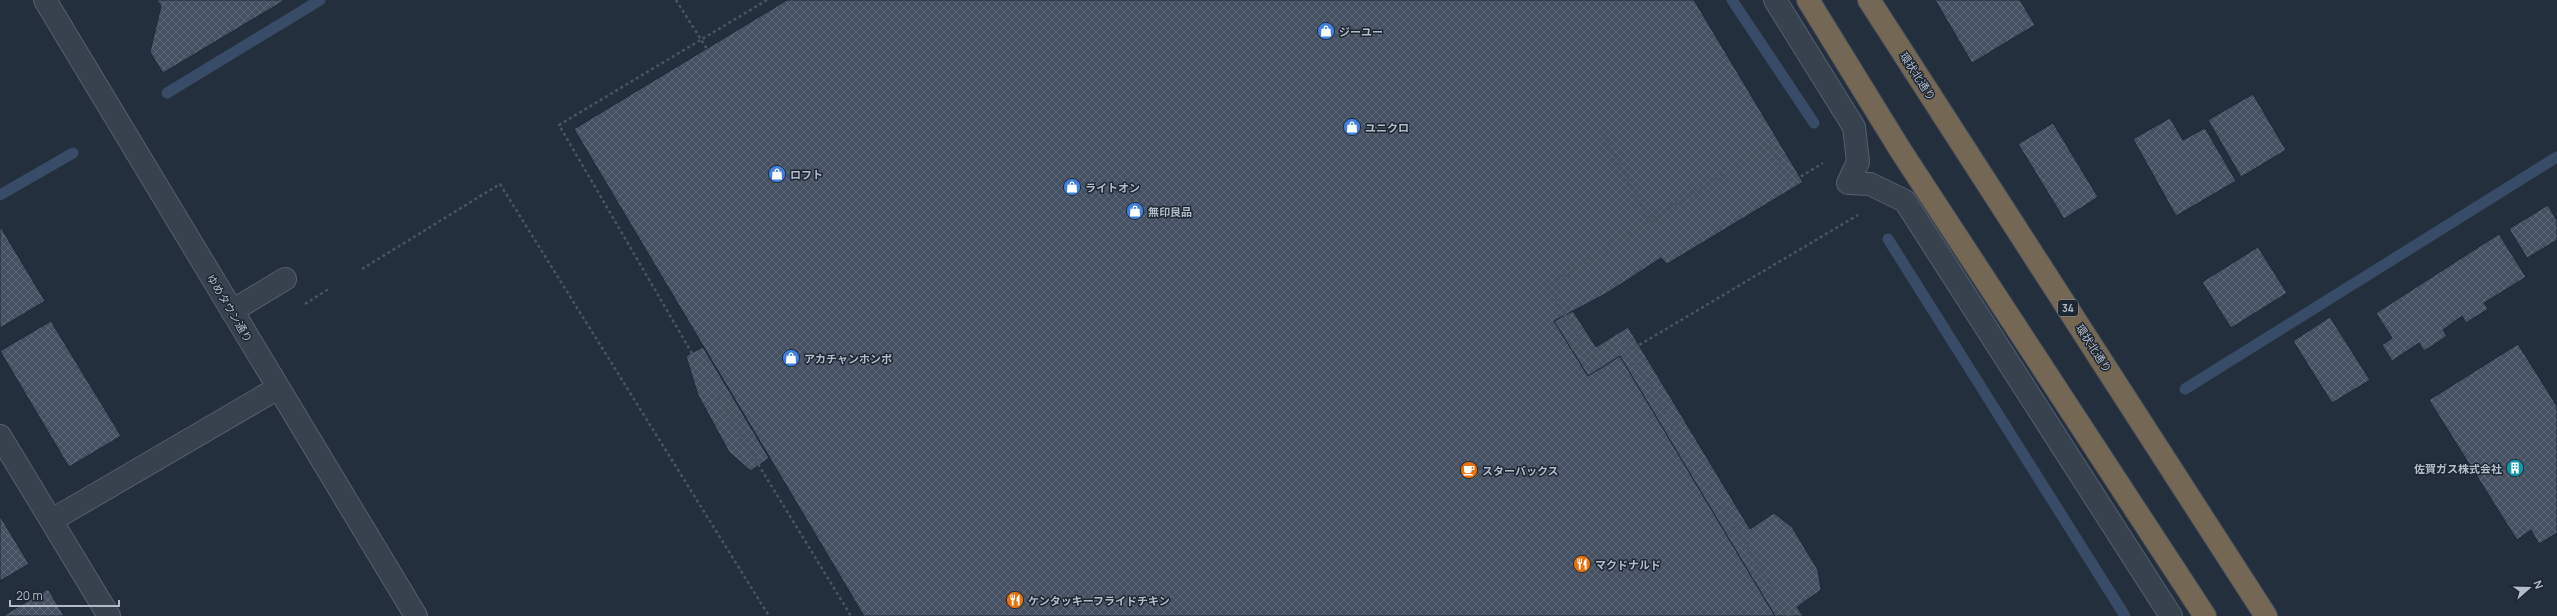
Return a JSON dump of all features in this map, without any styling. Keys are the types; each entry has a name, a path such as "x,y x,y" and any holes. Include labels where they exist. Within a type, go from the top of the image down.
{"highway":[{"path":"1808,0 1905,158 2205,616"},
{"name":"環状北通り","path":"1869,0 2266,616"}],"street":[{"name":"ゆめタウン通り","path":"45,0 416,616"},
{"path":"1775,0 1854,127 1858,162 1848,183 1870,184 1905,201 2171,616"},
{"path":"232,311 285,280"},
{"path":"52,520 278,388"},
{"path":"0,436 109,616"}],"path":[{"path":"676,0 707,49"},
{"path":"767,0 559,125 725,410 851,616"},
{"path":"1601,132 1651,221"},
{"path":"1790,616 1623,341 1592,360 1548,286 1769,145 1790,183 1826,161"},
{"path":"362,269 500,184 769,616"},
{"path":"1629,351 1865,211"},
{"path":"1572,350 1582,342"},
{"path":"725,410 736,404"},
{"path":"1753,579 1763,572"}],"building":[{"path":"157,0 285,0 163,73 150,52 161,6"},
{"path":"787,0 1694,0 1803,182 1667,264 1661,258 1607,293 1554,321 1588,376 1620,356 1775,616 864,616 574,129"},
{"path":"1935,0 2020,0 2035,25 1972,63"},
{"path":"2253,94 2286,150 2241,177 2208,120"},
{"path":"2170,118 2183,140 2205,128 2236,181 2176,216 2133,139"},
{"path":"2053,123 2098,197 2064,219 2018,144"},
{"path":"2548,205 2557,221 2557,240 2527,258 2509,229"},
{"path":"0,226 45,301 0,328"},
{"path":"2499,234 2526,277 2484,303 2488,309 2466,323 2462,316 2443,330 2447,336 2424,351 2419,343 2392,361 2382,345 2392,338 2376,313"},
{"path":"2258,247 2287,293 2231,328 2202,282"},
{"path":"1573,311 1596,347 1628,327 1750,529 1774,513 1792,527 1818,570 1821,590 1797,607 1803,616 1775,616 1620,356 1588,376 1554,321"},
{"path":"2330,317 2370,380 2332,403 2293,341"},
{"path":"51,321 121,436 69,467 0,351"},
{"name":"佐賀ガス株式会社","path":"2518,344 2557,406 2557,533 2539,544 2531,530 2517,540 2429,400"},
{"path":"703,347 769,458 751,471 729,452 698,395 686,356"},
{"path":"0,516 29,564 0,581"},
{"path":"48,589 64,616 3,616"}],"waterway":[{"path":"167,93 320,0"},
{"path":"1732,0 1814,123"},
{"path":"0,195 73,153"},
{"path":"2185,389 2557,157"},
{"path":"1888,239 2125,616"}],"place":[{"name":"ジーユー","path":"1326,31"},
{"name":"ユニクロ","path":"1352,127"},
{"name":"ロフト","path":"777,174"},
{"name":"ライトオン","path":"1072,187"},
{"name":"無印良品","path":"1135,211"},
{"name":"アカチャンホンポ","path":"791,358"},
{"name":"佐賀ガス株式会社","path":"2515,468"},
{"name":"スターバックス","path":"1469,470"},
{"name":"マクドナルド","path":"1582,564"},
{"name":"ケンタッキーフライドチキン","path":"1015,600"}]}
